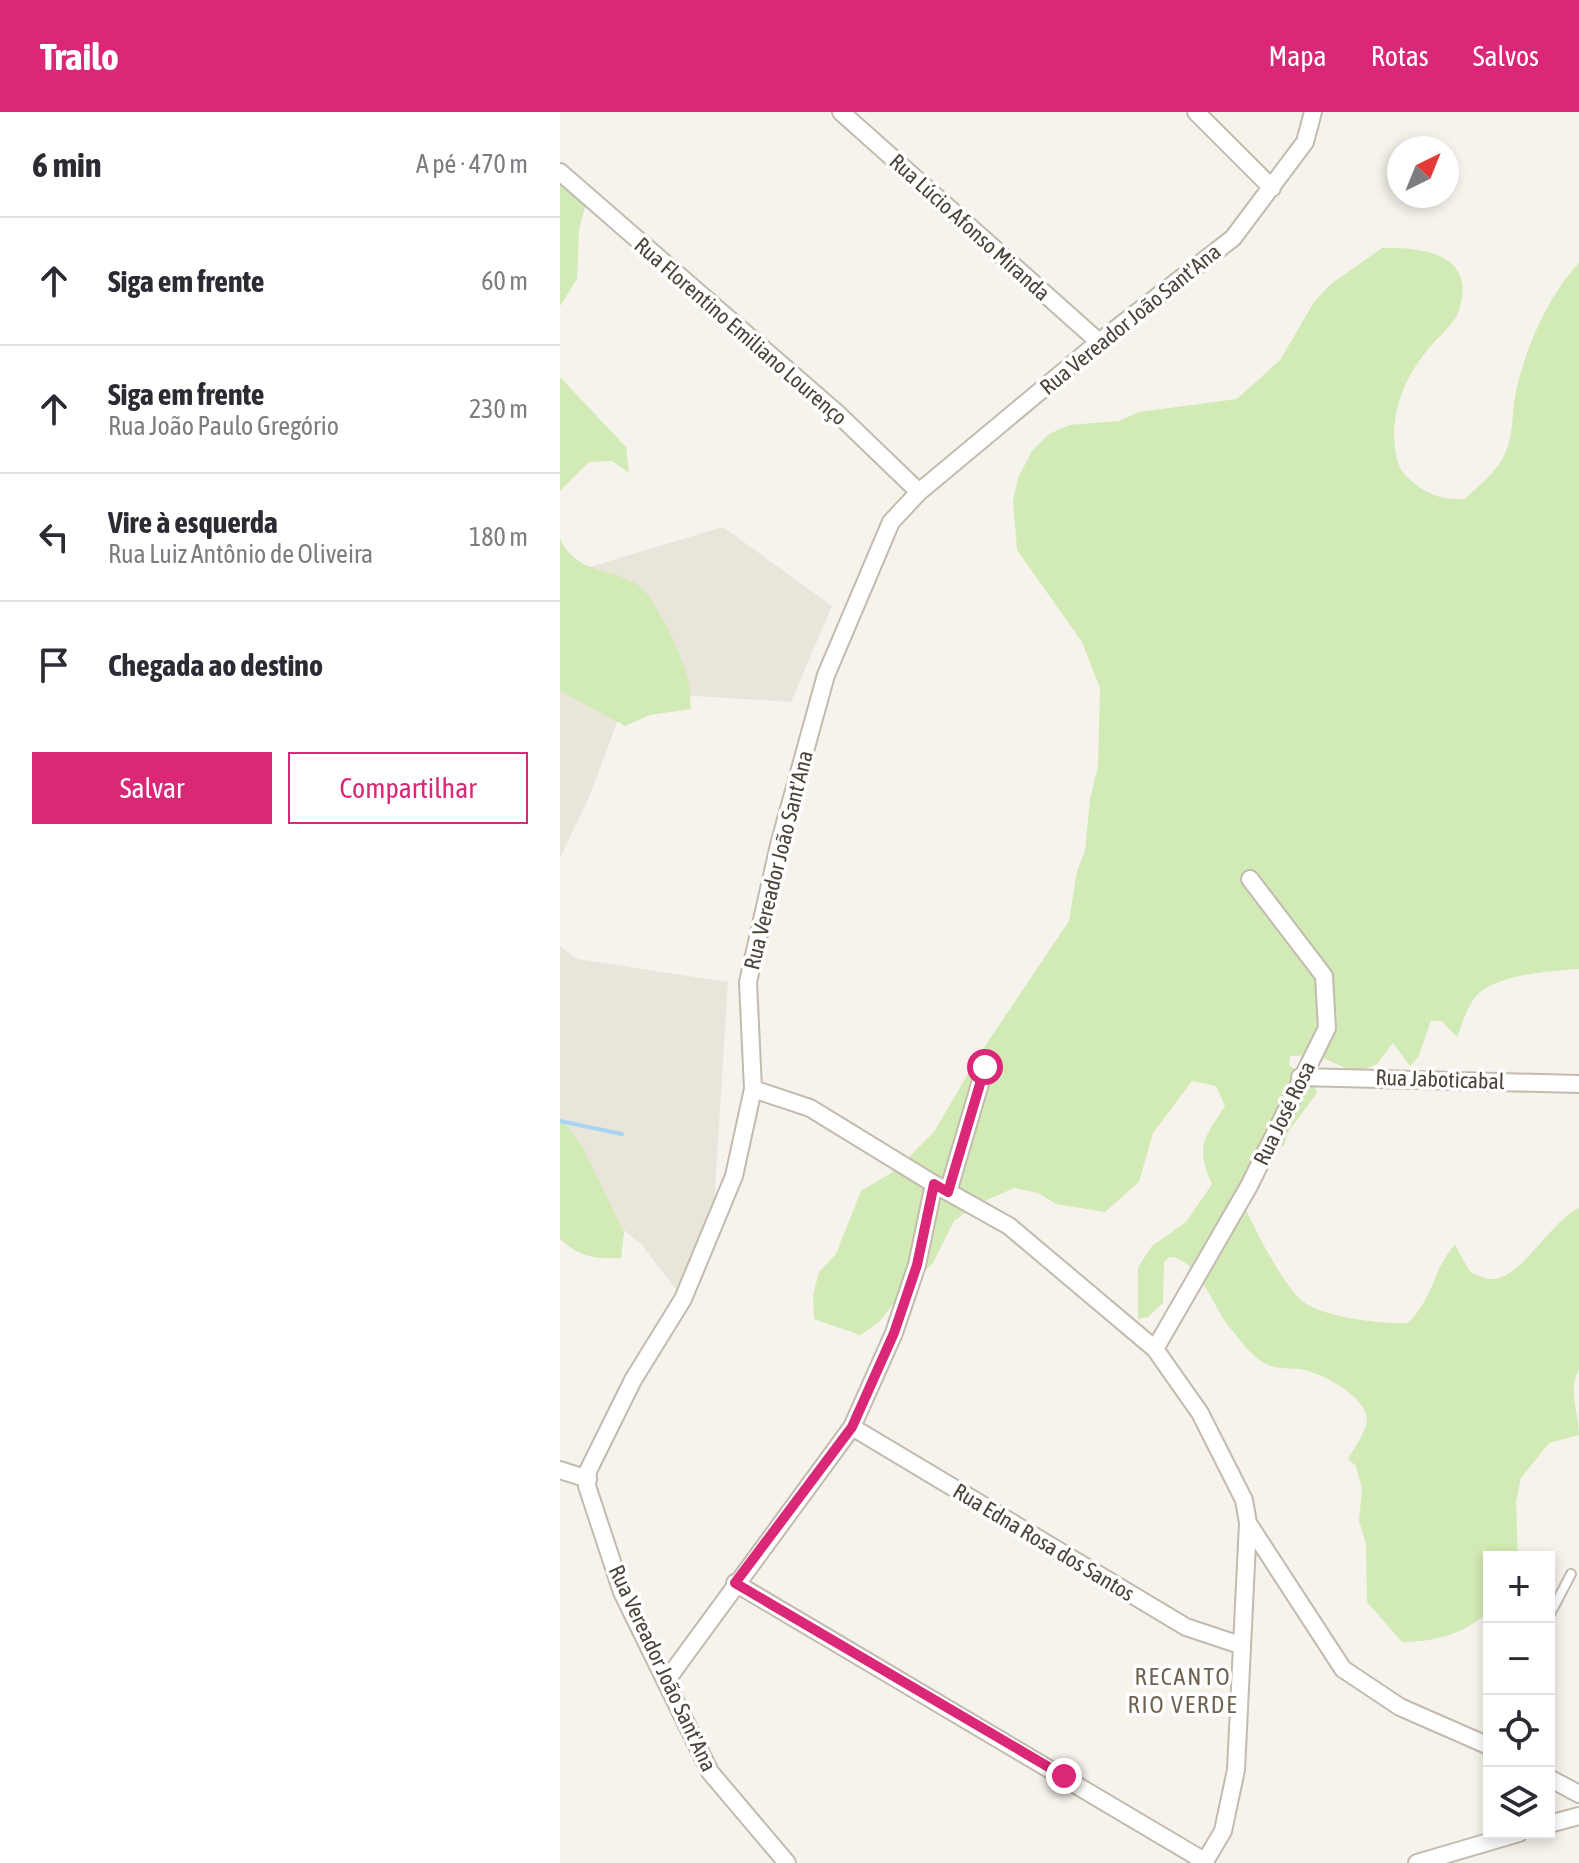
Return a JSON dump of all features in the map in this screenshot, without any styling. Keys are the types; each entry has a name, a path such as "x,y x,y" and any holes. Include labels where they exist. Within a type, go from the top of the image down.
{"street":[{"name":"Rua Lúcio Afonso Miranda","path":"841,112 1099,342"},
{"path":"1196,112 1272,188"},
{"name":"Rua Vereador João Sant'Ana","path":"787,1863 710,1772 622,1592 588,1471 633,1380 683,1299 734,1176 753,1089 748,982 779,845 826,675 891,522 919,492 1099,342 1233,238 1305,142 1313,112"},
{"name":"Rua Florentino Emiliano Lourenço","path":"560,172 838,414 919,492"},
{"name":"Rua José Rosa","path":"1155,1349 1249,1186 1300,1077 1327,1028 1324,976 1250,879"},
{"path":"666,1681 852,1427 894,1333 941,1188 985,1067"},
{"name":"Rua Jaboticabal","path":"1300,1077 1579,1084"},
{"path":"735,1583 1205,1862 1223,1831 1236,1770 1248,1523 1244,1500 1200,1413 1155,1349 1009,1226 810,1108 753,1089"},
{"name":"Rua Edna Rosa dos Santos","path":"852,1427 1186,1627 1240,1645"},
{"path":"560,1470 588,1479"},
{"path":"1248,1523 1343,1669 1400,1707 1483,1738"},
{"path":"1555,1781 1579,1794"},
{"path":"1555,1822 1579,1816"},
{"path":"1417,1863 1499,1839"}],"lane":[{"path":"1555,1605 1571,1574"}],"shaded area":[{"path":"723,527 832,606 791,702 695,696 619,717 590,795 560,858 560,576"},
{"path":"560,946 577,959 728,982 714,1207 677,1291 642,1245 560,1177"}],"green space":[{"path":"560,171 588,195 579,230 577,279 560,306"},
{"path":"1382,248 1429,252 1453,265 1460,276 1462,291 1457,315 1421,358 1409,378 1397,412 1394,436 1398,463 1406,476 1433,495 1465,499 1503,458 1511,433 1516,391 1532,340 1557,291 1579,263 1579,969 1521,976 1491,985 1472,1002 1457,1037 1442,1021 1431,1021 1418,1057 1410,1066 1393,1043 1377,1064 1364,1070 1345,1068 1317,1055 1290,1056 1289,1065 1313,1083 1317,1093 1288,1132 1284,1145 1255,1164 1238,1192 1277,1268 1305,1303 1327,1313 1397,1323 1408,1323 1417,1313 1455,1245 1470,1272 1485,1278 1505,1276 1579,1208 1579,1369 1574,1394 1579,1435 1549,1443 1521,1478 1516,1501 1518,1551 1483,1551 1483,1616 1470,1626 1448,1635 1402,1642 1367,1602 1366,1544 1359,1521 1362,1489 1356,1466 1348,1459 1366,1425 1365,1412 1360,1404 1345,1389 1325,1378 1304,1370 1271,1366 1259,1359 1225,1320 1197,1275 1179,1259 1169,1257 1164,1262 1163,1303 1148,1317 1138,1319 1138,1267 1152,1246 1186,1222 1212,1184 1203,1151 1207,1135 1225,1106 1216,1086 1192,1081 1153,1133 1139,1182 1105,1212 1056,1204 1038,1193 1014,1188 974,1206 954,1221 933,1263 906,1288 878,1323 860,1335 814,1319 813,1295 819,1272 836,1254 861,1191 896,1170 934,1132 979,1055 1069,921 1077,871 1085,851 1090,799 1098,766 1100,688 1082,642 1017,550 1013,501 1018,478 1032,451 1049,434 1069,425 1119,421 1139,412 1237,399 1280,360 1314,302 1331,284"},
{"path":"560,377 626,447 629,473 612,461 589,462 560,491"},
{"path":"560,539 575,559 628,580 645,591 668,628 680,657 688,678 691,709 650,715 625,726 560,691"},
{"path":"560,1117 582,1146 624,1232 621,1258 588,1256 560,1239"}],"waterway":[{"path":"560,1121 622,1134"}],"district":[{"name":"RECANTO RIO VERDE","path":"1183,1690"}],"route":[{"path":"985,1067 948,1192 934,1184 917,1265 894,1333 852,1427 735,1583 1064,1776"}]}
